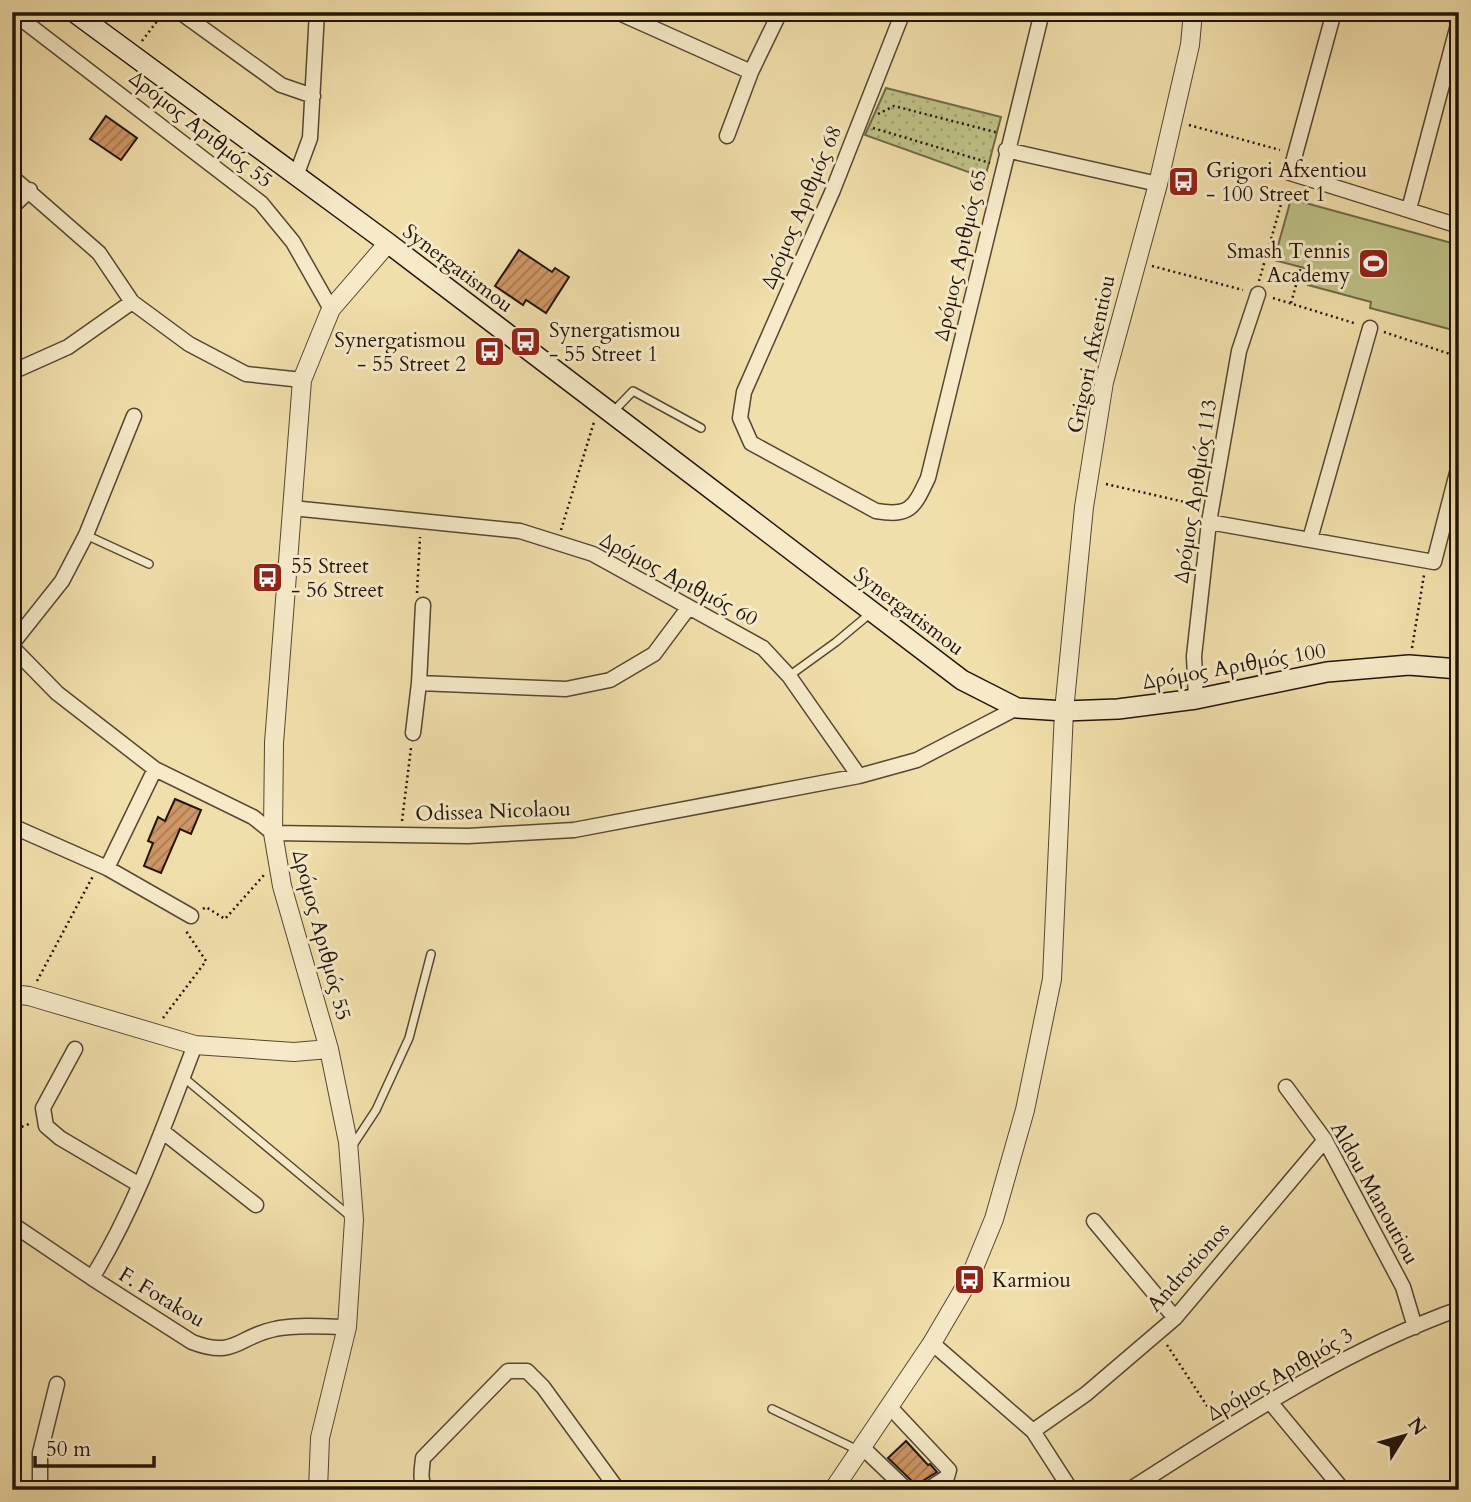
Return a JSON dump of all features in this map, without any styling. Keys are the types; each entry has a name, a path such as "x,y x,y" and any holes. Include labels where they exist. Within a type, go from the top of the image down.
{"main road":[{"name":"Synergatismou","path":"74,12 388,243 962,680 1017,708"},
{"name":"Δρόμος Αριθμός 100","path":"1017,708 1064,711 1118,709 1196,699 1327,672 1409,665 1459,669"}],"street":[{"name":"Δρόμος Αριθμός 55","path":"12,12 261,203 293,242 331,309"},
{"path":"180,12 281,85 313,96"},
{"path":"296,176 310,138 317,12"},
{"path":"617,12 751,72"},
{"path":"727,136 751,72 780,12"},
{"name":"Δρόμος Αριθμός 68","path":"903,12 833,190 744,392 740,418 751,443 876,510 897,514 915,505"},
{"name":"Δρόμος Αριθμός 65","path":"915,505 928,478 1042,12"},
{"name":"Grigori Afxentiou","path":"1064,711 1088,480 1104,382 1157,184 1190,45 1193,12"},
{"path":"1334,12 1290,173 1459,226"},
{"path":"1409,209 1459,21"},
{"path":"1008,143 1157,184"},
{"path":"12,177 99,253 132,302 189,344 246,374 302,380"},
{"path":"12,207 30,190"},
{"name":"Δρόμος Αριθμός 55","path":"318,1490 320,1438 347,1327 354,1220 349,1151 329,1049 282,886 273,833 274,743 302,380 331,309 388,243"},
{"name":"Δρόμος Αριθμός 113","path":"1196,699 1194,656 1210,515 1239,351 1257,293"},
{"path":"12,372 68,347 132,302"},
{"path":"1310,539 1370,328"},
{"path":"134,416 86,535 62,581 12,646 57,693 155,769 253,817 273,833"},
{"path":"1210,515 1310,539 1434,562 1459,465"},
{"name":"Δρόμος Αριθμός 60","path":"292,508 520,531 593,554 763,648 789,676 859,776"},
{"path":"413,733 419,683 422,604"},
{"path":"419,683 566,689 610,680 654,654 689,607"},
{"name":"Odissea Nicolaou","path":"273,833 468,836 574,830 859,776 917,760 1017,708"},
{"path":"833,1490 932,1343 969,1280 994,1219 1026,1110 1052,979 1064,711"},
{"path":"103,867 155,769"},
{"path":"12,827 103,867 191,916"},
{"path":"20,995 195,1045 293,1052 329,1049"},
{"path":"92,1278 110,1248 162,1131 195,1045"},
{"path":"75,1049 43,1108 46,1126 60,1138 138,1184"},
{"name":"Aldou Manoutiou","path":"1286,1087 1325,1140 1403,1287 1415,1327"},
{"path":"162,1131 256,1205"},
{"name":"Androtionos","path":"1033,1431 1086,1394 1175,1318 1325,1140"},
{"path":"1094,1221 1175,1318"},
{"name":"F. Fotakou","path":"12,1224 192,1342 208,1348 224,1349 275,1329 347,1327"},
{"name":"Δρόμος Αριθμός 3","path":"1129,1490 1270,1402 1378,1342 1459,1309"},
{"path":"932,1343 1033,1431 1071,1490"},
{"path":"426,1490 421,1472 423,1458 508,1371 527,1371 543,1387 618,1490"},
{"path":"40,1490 40,1452 57,1384"},
{"path":"1270,1402 1343,1490"},
{"path":"889,1406 949,1470 947,1477 927,1490"},
{"path":"861,1449 906,1490"}],"lane":[{"path":"606,409 633,391 701,428"},
{"path":"86,535 149,565"},
{"path":"789,676 873,612"},
{"path":"349,1151 376,1110 410,1038 431,954"},
{"path":"183,1076 354,1220"},
{"path":"772,1409 861,1449"}],"path":[{"path":"132,55 164,12"},
{"path":"859,124 894,106 1008,143"},
{"path":"1172,120 1295,154"},
{"path":"859,124 1003,166"},
{"path":"1257,293 1290,173"},
{"path":"1135,261 1291,303 1459,357"},
{"path":"1291,303 1301,267"},
{"path":"557,543 606,409"},
{"path":"1088,480 1210,515"},
{"path":"421,521 416,598 422,604"},
{"path":"1409,665 1424,570 1434,562"},
{"path":"401,835 413,733"},
{"path":"152,1032 206,961 186,931 191,916 206,907 225,919 278,859"},
{"path":"20,995 103,867"},
{"path":"12,1122 21,1127 45,1119"},
{"path":"1158,1332 1223,1430"}],"green space":[{"path":"886,88 1001,117 985,178 865,135"},
{"name":"Smash Tennis Academy","path":"1291,199 1459,245 1459,308 1453,330 1370,308 1371,302 1308,285 1312,270 1274,260"}],"building":[{"path":"106,116 137,138 121,160 90,139"},
{"path":"519,250 552,272 555,268 569,277 546,313 526,300 523,305 495,286"},
{"path":"175,799 201,810 191,834 180,829 161,873 144,866 153,843 148,841 158,817 165,821"},
{"path":"906,1441 937,1472 921,1482 917,1490 914,1483 888,1458"}],"place":[{"name":"Grigori Afxentiou - 100 Street 1","path":"1183,182"},
{"name":"Smash Tennis Academy","path":"1373,263"},
{"name":"Synergatismou - 55 Street 1","path":"526,342"},
{"name":"Synergatismou - 55 Street 2","path":"489,352"},
{"name":"55 Street - 56 Street","path":"268,578"},
{"name":"Karmiou","path":"969,1280"}]}
